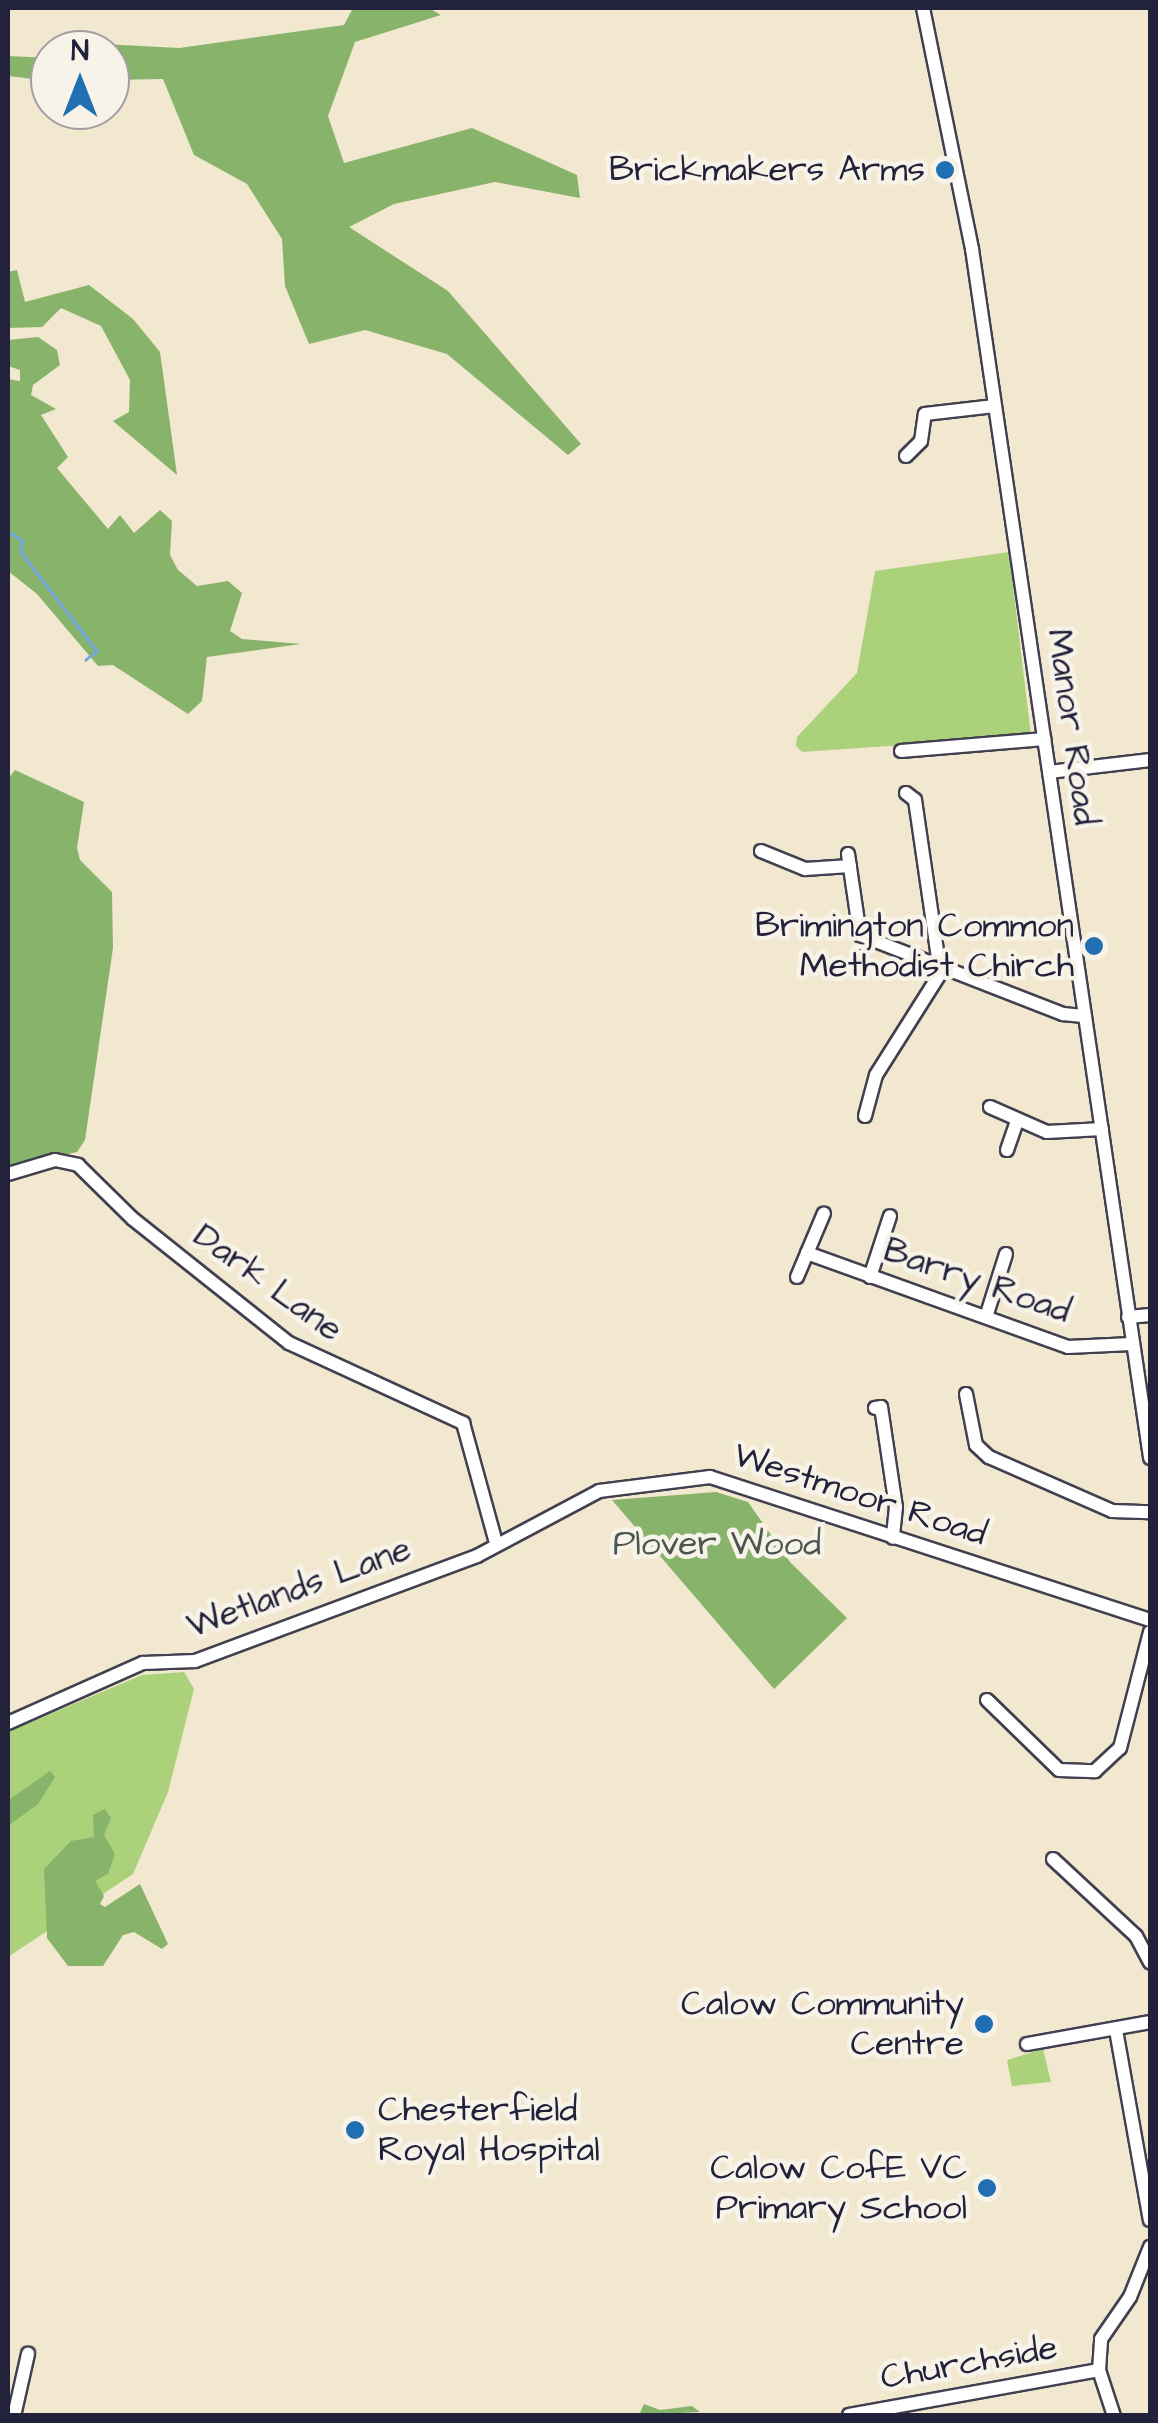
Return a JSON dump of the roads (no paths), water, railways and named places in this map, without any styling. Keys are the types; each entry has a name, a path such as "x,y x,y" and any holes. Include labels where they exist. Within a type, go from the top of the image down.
{"street":[{"name":"Manor Road","path":"923,8 972,249 1131,1344 1143,1372 1150,1458"},
{"path":"906,456 921,441 925,414 995,406"},
{"path":"900,751 1044,739"},
{"path":"1049,772 1150,760"},
{"path":"866,1116 876,1075 942,965 914,800 906,794"},
{"path":"761,851 806,869 849,860 860,935 1063,1014 1083,1016"},
{"path":"990,1108 1057,1134 1102,1129"},
{"path":"1007,1150 1018,1121"},
{"name":"Dark Lane","path":"8,1174 55,1160 78,1165 133,1219 288,1343 463,1424 496,1543"},
{"path":"797,1277 824,1212"},
{"path":"870,1277 890,1216"},
{"name":"Barry Road","path":"807,1253 1068,1346 1131,1344"},
{"path":"986,1317 1006,1254"},
{"path":"1128,1318 1150,1315"},
{"path":"966,1394 976,1445 988,1457 1112,1511 1150,1512"},
{"path":"874,1408 881,1407 896,1507 893,1538"},
{"name":"Westmoor Road","path":"496,1543 599,1491 710,1477 1150,1620"},
{"name":"Wetlands Lane","path":"8,1723 143,1663 195,1661 477,1556 496,1543"},
{"path":"987,1700 1059,1770 1102,1768 1122,1742 1150,1632"},
{"path":"1053,1859 1136,1936 1150,1962"},
{"path":"1028,2044 1150,2022"},
{"path":"1116,2030 1150,2220"},
{"path":"1114,2416 1099,2370 1102,2339 1130,2298 1150,2246"},
{"path":"14,2416 28,2354"},
{"name":"Churchside","path":"849,2415 1099,2370"},
{"path":"846,2397 849,2415"}],"waterway":[{"path":"8,531 22,540 21,552 97,651 86,660"}],"place":[{"name":"Brickmakers Arms","path":"945,170"},
{"name":"Brimington Common Methodist Chirch","path":"1094,946"},
{"name":"Calow Community Centre","path":"984,2024"},
{"name":"Chesterfield Royal Hospital","path":"355,2130"},
{"name":"Calow CofE VC Primary School","path":"987,2188"}],"park label":[{"name":"Plover Wood","path":"717,1544"}]}
